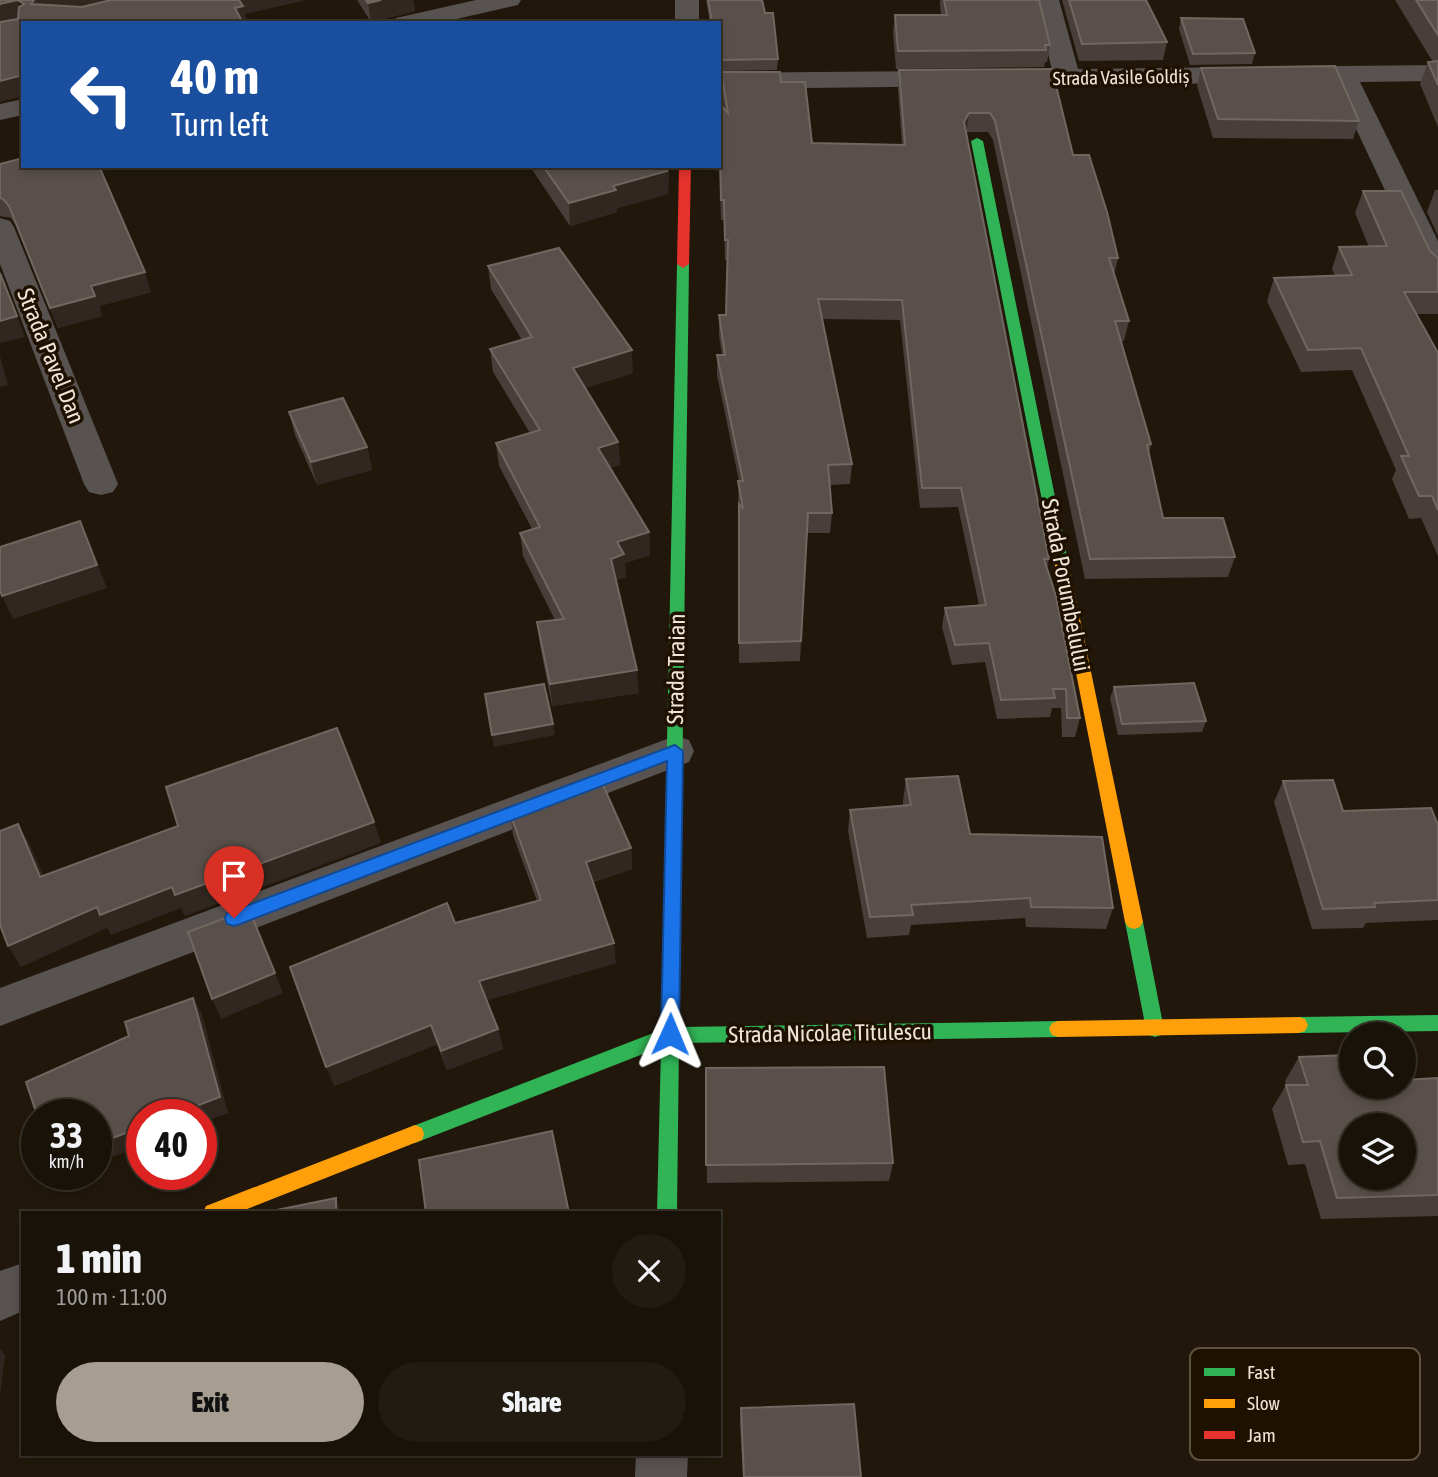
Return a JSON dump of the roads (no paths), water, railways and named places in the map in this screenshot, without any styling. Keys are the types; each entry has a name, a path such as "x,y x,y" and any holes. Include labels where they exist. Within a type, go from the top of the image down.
{"street":[{"path":"414,21 509,0"},
{"path":"687,0 687,21"},
{"path":"1047,0 1067,77"},
{"name":"Strada Vasile Goldiș","path":"721,81 1438,73"},
{"path":"1344,75 1438,271"},
{"path":"0,112 21,107"},
{"name":"Strada Porumbelului","path":"977,141 1155,1029"},
{"name":"Strada Traian","path":"667,1211 685,168"},
{"name":"Strada Pavel Dan","path":"0,227 101,484"},
{"path":"0,1007 675,751"},
{"name":"Strada Nicolae Titulescu","path":"218,1211 670,1034 1438,1023"},
{"path":"0,1296 21,1288"},
{"path":"661,1477 662,1456"}]}
